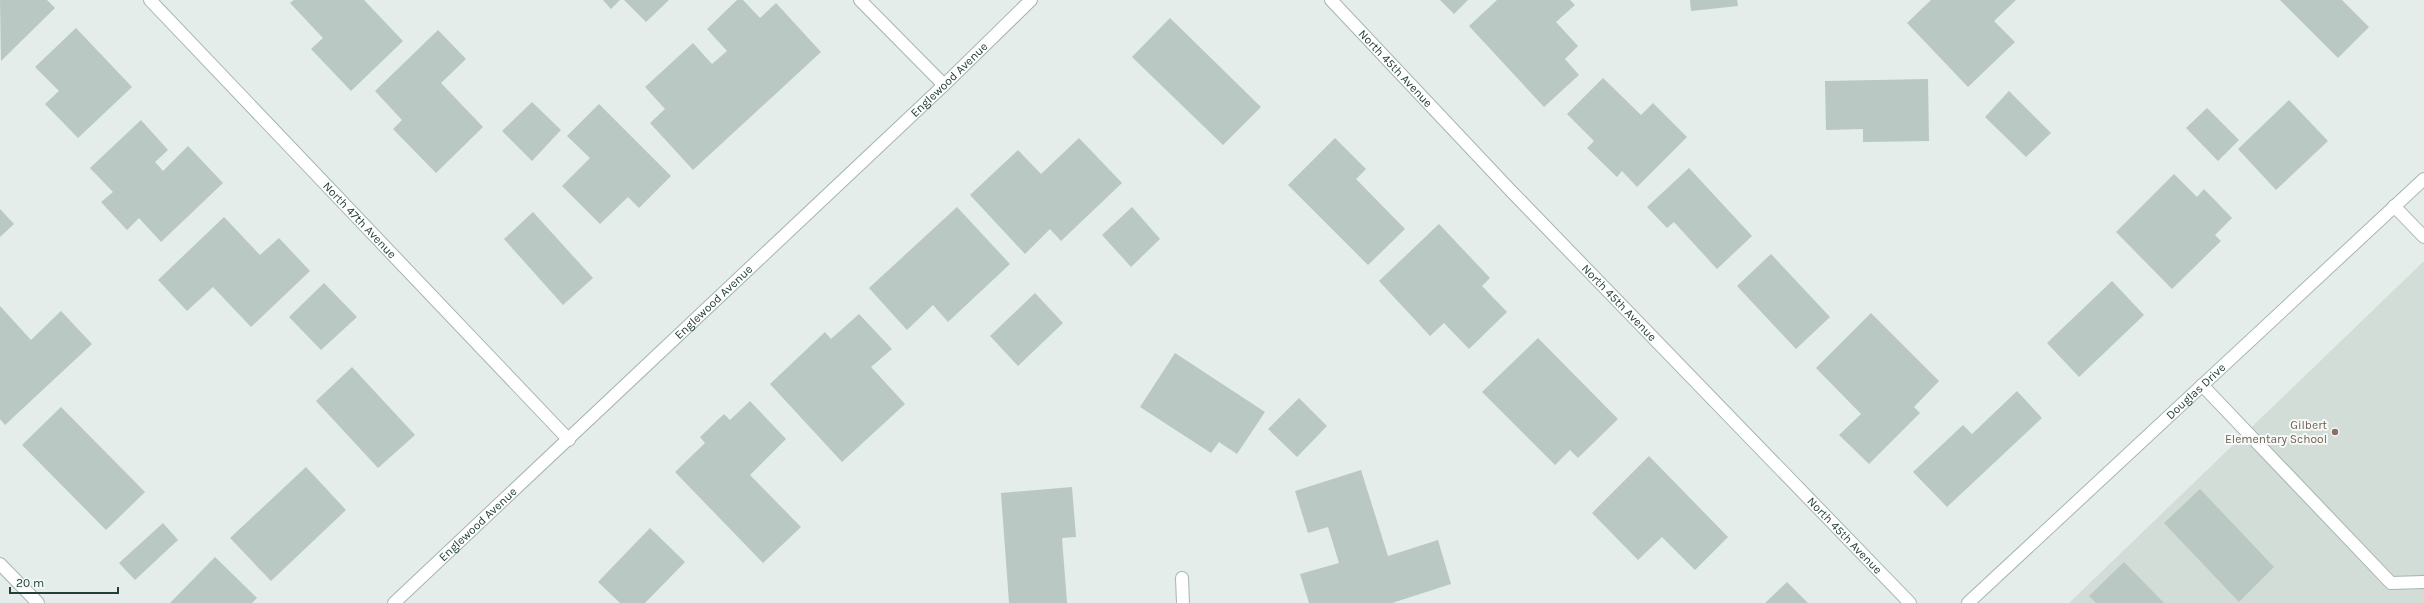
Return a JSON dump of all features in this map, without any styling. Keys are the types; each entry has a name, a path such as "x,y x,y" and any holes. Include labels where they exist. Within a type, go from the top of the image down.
{"street":[{"name":"North 47th Avenue","path":"150,0 569,440"},
{"path":"860,0 944,86"},
{"name":"Englewood Avenue","path":"394,603 944,86 1031,0"},
{"name":"North 45th Avenue","path":"1331,0 1511,191 1910,603"},
{"name":"Douglas Drive","path":"1968,603 2424,179"},
{"path":"2394,206 2424,237"},
{"path":"2202,385 2391,583 2424,582"},
{"path":"0,564 36,602"},
{"path":"1182,578 1182,603"}],"shaded area":[{"name":"Gilbert Elementary School","path":"2424,261 2424,603 2069,603"}],"building":[{"path":"0,0 47,0 55,8 1,61"},
{"path":"294,0 364,0 403,41 351,91 311,49 323,38 290,3"},
{"path":"603,0 620,0 611,9"},
{"path":"624,0 669,0 646,22"},
{"path":"737,0 743,0 760,18 776,3 821,52 693,170 650,123 665,109 645,87 693,43 712,64 727,51 707,29"},
{"path":"1440,0 1468,0 1454,14"},
{"path":"1497,0 1570,0 1575,5 1556,22 1578,46 1565,59 1579,75 1544,107 1469,26"},
{"path":"1690,0 1737,0 1738,6 1691,11"},
{"path":"1931,0 2016,0 1994,21 2015,42 1968,87 1907,23"},
{"path":"2280,0 2342,0 2369,27 2338,58"},
{"path":"1170,18 1261,107 1223,145 1132,57"},
{"path":"76,28 132,87 78,138 45,104 59,91 35,67"},
{"path":"438,30 466,59 441,83 483,127 436,173 393,129 402,120 375,91"},
{"path":"1603,78 1641,115 1653,103 1687,137 1637,187 1622,171 1617,177 1587,148 1594,141 1567,114"},
{"path":"1928,79 1929,141 1863,142 1863,129 1826,130 1825,81"},
{"path":"2009,91 2051,133 2026,157 1985,117"},
{"path":"2289,100 2328,141 2276,190 2238,149"},
{"path":"532,102 561,130 532,161 502,131"},
{"path":"599,104 671,176 639,208 628,197 600,224 562,186 590,158 567,136"},
{"path":"2207,108 2239,140 2218,161 2186,128"},
{"path":"141,120 168,150 155,162 163,171 188,146 223,183 161,242 139,218 127,230 101,202 113,192 90,168"},
{"path":"1079,138 1122,183 1061,241 1050,229 1025,254 970,195 1018,150 1041,174"},
{"path":"1335,138 1366,169 1356,179 1405,229 1368,265 1288,185"},
{"path":"1689,168 1752,236 1717,269 1674,222 1667,228 1647,207"},
{"path":"2174,174 2197,197 2204,189 2232,218 2215,235 2221,241 2172,289 2116,232"},
{"path":"957,207 1010,264 948,322 933,305 907,330 869,288"},
{"path":"1132,207 1160,239 1131,267 1102,235"},
{"path":"0,209 14,224 0,237"},
{"path":"533,212 593,278 563,305 504,239"},
{"path":"224,217 260,255 279,238 310,271 251,327 213,287 187,311 158,280"},
{"path":"1439,224 1490,278 1482,286 1507,312 1469,349 1444,323 1430,336 1379,281"},
{"path":"1771,254 1830,317 1796,349 1737,286"},
{"path":"2112,281 2144,315 2079,377 2047,343"},
{"path":"324,283 357,317 321,350 289,317"},
{"path":"1035,293 1063,323 1018,366 990,336"},
{"path":"0,306 31,340 61,311 92,344 5,425 0,419"},
{"path":"1871,313 1939,381 1914,407 1920,413 1869,464 1839,435 1861,414 1816,368"},
{"path":"859,314 892,349 871,367 905,404 842,462 770,384 825,332 831,339"},
{"path":"1538,338 1618,419 1578,458 1570,450 1555,465 1482,392"},
{"path":"1175,353 1265,412 1237,454 1219,442 1211,453 1140,407"},
{"path":"352,367 415,435 378,468 316,401"},
{"path":"2017,391 2042,418 1947,507 1913,472 1963,425 1972,434"},
{"path":"1299,398 1327,426 1297,457 1268,429"},
{"path":"750,401 786,439 750,475 801,527 763,563 675,472 705,443 700,437 724,414 730,420"},
{"path":"61,407 145,492 106,530 22,445"},
{"path":"1649,456 1728,537 1695,570 1662,537 1638,560 1592,513"},
{"path":"306,467 346,510 271,581 230,538"},
{"path":"1361,470 1388,556 1438,540 1451,584 1392,603 1309,603 1300,574 1339,563 1328,527 1308,533 1295,491"},
{"path":"1072,487 1076,537 1062,538 1067,603 1009,603 1001,493"},
{"path":"2200,489 2274,567 2239,602 2164,523"},
{"path":"163,523 178,540 135,580 119,563"},
{"path":"650,528 685,562 645,603 620,603 598,582"},
{"path":"215,557 257,598 252,603 170,603"},
{"path":"2124,562 2164,603 2096,603 2089,596"},
{"path":"1787,582 1808,603 1765,603"}],"place":[{"name":"Gilbert Elementary School","path":"2335,432"}]}
